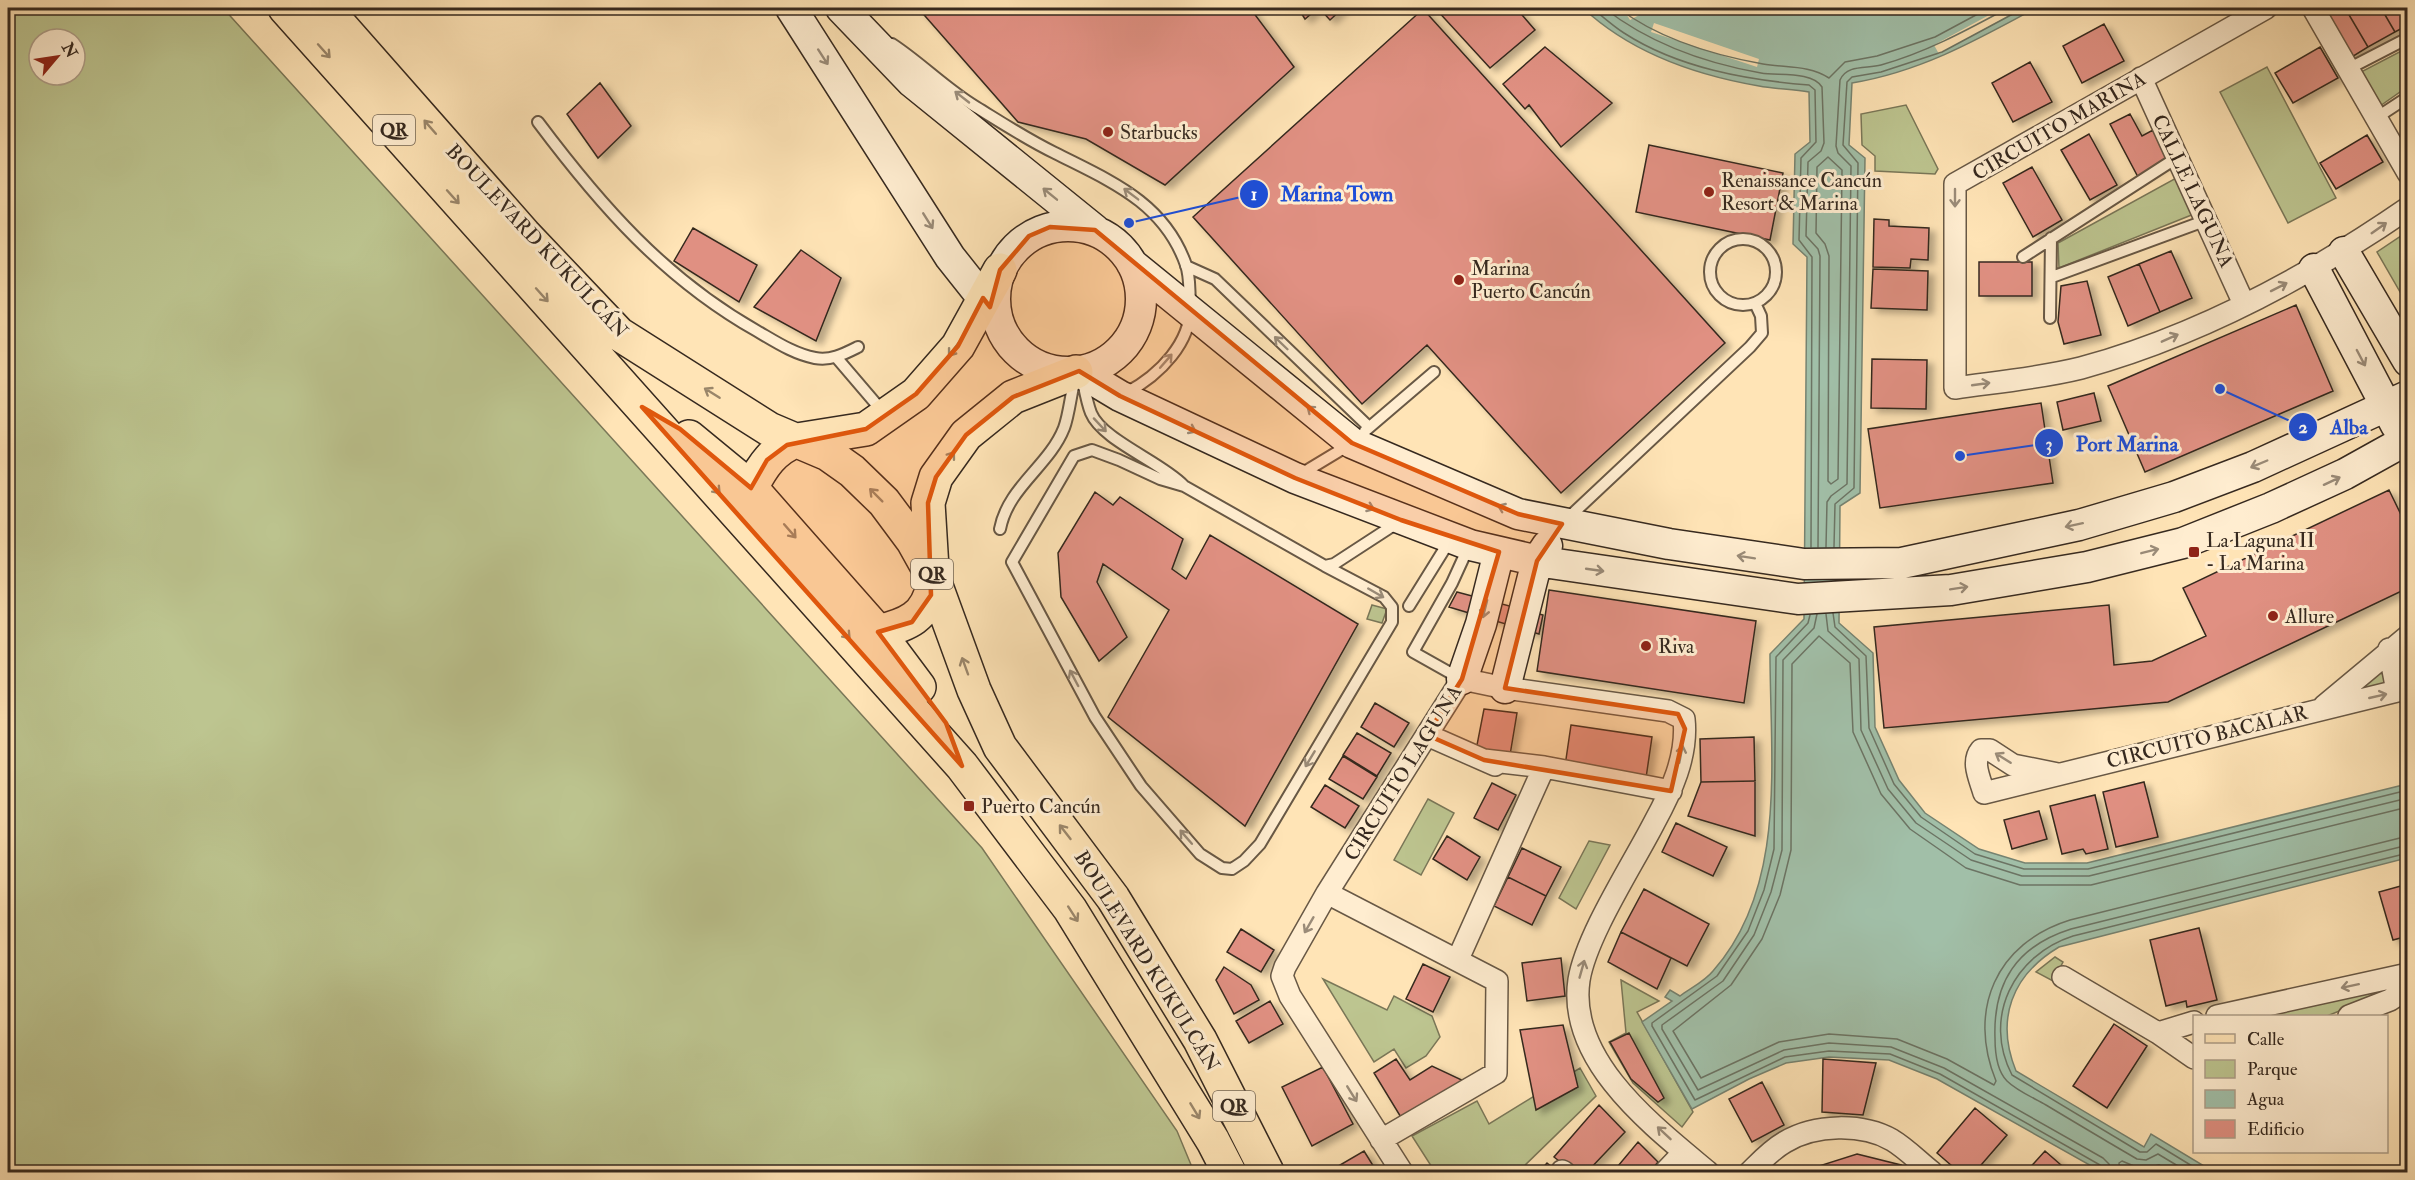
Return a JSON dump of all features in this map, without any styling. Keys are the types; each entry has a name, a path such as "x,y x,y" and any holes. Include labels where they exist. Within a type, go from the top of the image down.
{"main road":[{"name":"BOULEVARD KUKULCÁN","path":"285,8 962,766 1070,909 1201,1121 1228,1173"},
{"name":"BOULEVARD KUKULCÁN","path":"325,8 524,234 619,334 769,429 828,454 872,490 899,522 932,574 974,690 1000,747 1113,898 1200,1040 1267,1173"},
{"path":"751,488 767,460 797,440 866,429 916,394 989,307 1000,270"},
{"path":"878,632 904,626 924,611 931,595 932,574 928,503 936,477 966,435 1013,397 1078,372"},
{"path":"642,408 680,429 751,488 878,632 946,723 962,766"}],"street":[{"path":"791,8 950,257 989,307 1006,338 1019,354 1036,366 1056,372 1078,372 1102,364 1121,350 1134,331 1141,309 1140,286 1132,264"},
{"name":"CIRCUITO MARINA","path":"2266,8 1955,184 1955,388 2079,368 2148,347 2244,304 2314,269 2344,252 2408,208"},
{"path":"2313,8 2408,173"},
{"path":"841,9 912,82 1095,231 1117,244 1132,264 1191,312 1360,435 1518,514 1750,558 1845,566 1902,563 2100,519 2174,497 2253,466 2397,402"},
{"name":"CALLE LAGUNA","path":"2141,78 2208,220 2244,304"},
{"path":"1000,270 1012,250 1029,236 1050,227 1073,225 1095,231"},
{"path":"2344,252 2408,361"},
{"path":"1078,372 1120,396 1295,478 1460,542 1537,561 1798,599 1846,598 1962,588 2086,567 2183,543 2271,508 2345,474 2406,442 2397,402 2341,320 2314,269"},
{"path":"2341,320 2373,302"},
{"path":"1505,688 1537,561 1562,524"},
{"path":"1462,679 1481,624 1499,552"},
{"name":"CIRCUITO BACALAR","path":"2058,774 2013,765 1990,750 1981,750 1976,755 1976,764 1984,793 2321,708 2408,636"},
{"path":"2321,708 2397,692 2389,650"},
{"name":"CIRCUITO LAGUNA","path":"1402,1173 1290,996 1282,976 1327,893 1462,679 1505,688 1678,714 1684,720 1685,729 1678,772 1671,791 1598,930 1585,960 1579,993 1587,1041 1616,1088 1708,1173"},
{"path":"1427,735 1484,759 1540,776 1671,791"},
{"path":"1458,959 1540,776"},
{"path":"1327,893 1497,981 1496,1073 1381,1140"},
{"path":"2245,1013 2408,974"},
{"path":"2063,977 2158,1033 2193,1058"},
{"path":"2354,1015 2390,1000 2408,988"},
{"path":"2158,1033 2193,1022"},
{"path":"1750,1173 1768,1153 1786,1140 1830,1128 1860,1130 1885,1137 1932,1173"},
{"path":"1665,1173 1684,1152"}],"lane":[{"path":"841,9 902,50 973,105 1037,144 1129,191 1163,222 1186,266 1191,312 1179,347 1167,362 1139,386 1120,396"},
{"path":"2348,69 2408,38"},
{"path":"2376,118 2408,97"},
{"path":"538,122 565,159 636,239 682,282 736,319 790,350 817,358 836,357 858,347"},
{"path":"2024,257 2178,157"},
{"path":"2052,277 2208,220"},
{"path":"2050,318 2051,238"},
{"path":"1750,239 1768,250 1774,259 1776,280 1771,290 1755,303 1733,304 1723,300 1710,280 1709,268 1712,257 1729,241 1750,239"},
{"path":"1186,266 1215,279 1360,435"},
{"path":"1562,524 1750,347 1762,333 1761,316 1755,303"},
{"path":"836,357 887,416"},
{"path":"1078,372 1091,414 1101,429 1173,475 1184,486"},
{"path":"1000,529 1002,516 1014,494 1054,445 1065,427 1078,372"},
{"path":"1295,478 1360,435 1434,372"},
{"path":"1092,450 1160,479 1184,486 1325,566 1384,597 1392,607 1392,622 1260,844 1244,861 1232,869 1222,868 1200,854 1142,786 1095,717 1012,562 1074,456 1092,450"},
{"path":"1325,566 1334,564 1401,520"},
{"path":"1409,606 1460,542"},
{"path":"1460,542 1452,583 1413,652 1462,679"}],"highlighted area":[{"path":"1050,227 1095,230 1352,443 1518,514 1562,524 1537,561 1505,688 1678,714 1685,729 1671,791 1484,760 1427,735 1462,679 1499,552 1401,520 1295,478 1120,396 1079,371 1013,397 966,435 936,477 928,503 931,595 912,622 878,632 946,723 962,766 642,407 680,429 751,488 767,460 787,445 866,429 916,394 958,346 983,298 990,307 1000,270 1029,236"}],"green space":[{"path":"8,8 223,8 982,848 1177,1131 1194,1172 8,1172"},
{"path":"2407,48 2407,87 2380,106 2361,72"},
{"path":"2267,67 2336,198 2288,223 2220,92"},
{"path":"1906,105 1938,169 1935,174 1875,171 1875,156 1862,145 1861,114"},
{"path":"2178,177 2194,214 2059,268 2058,243"},
{"path":"2407,232 2407,304 2377,252"},
{"path":"1372,605 1387,609 1382,623 1367,619"},
{"path":"2378,666 2389,687 2351,697"},
{"path":"1428,799 1454,813 1421,875 1394,860"},
{"path":"1589,841 1610,845 1576,909 1559,898"},
{"path":"2055,957 2063,962 2053,981 2036,972"},
{"path":"1323,979 1387,1010 1394,996 1432,1016 1440,1037 1426,1056 1406,1068 1394,1049 1374,1062"},
{"path":"2387,979 2389,991 2329,1015 2266,1015"},
{"path":"1621,980 1659,1001 1637,1012 1693,1112 1682,1127 1633,1083 1609,1042 1626,1033"},
{"path":"1580,1068 1596,1096 1518,1172 1435,1172 1412,1136 1477,1101 1489,1124"}],"water":[{"path":"1583,8 2036,8 1970,43 1925,63 1852,83 1849,145 1865,158 1860,493 1840,506 1839,623 1873,653 1875,727 1899,780 1925,813 1979,849 2025,863 2087,863 2407,784 2407,858 2059,947 2043,958 2019,985 2008,1016 2007,1034 2016,1071 2144,1147 2151,1134 2214,1172 2102,1172 1937,1079 1889,1060 1829,1057 1786,1063 1749,1079 1692,1109 1642,1022 1672,1001 1665,997 1670,990 1680,996 1713,971 1737,937 1754,900 1764,861 1770,820 1772,778 1770,654 1804,619 1807,257 1793,244 1795,154 1810,142 1809,92 1765,87 1688,68 1642,49 1621,37"}],"pier":[{"path":"1634,8 1652,8 1630,20 1625,12"},
{"path":"2002,8 2022,8 1939,54 1934,45"},
{"path":"1654,23 1759,59 1757,67 1651,32"}],"building":[{"path":"918,8 1250,8 1294,67 1165,185 1086,139 1018,122"},
{"path":"1298,8 1318,8 1305,19"},
{"path":"1319,8 1343,8 1330,20"},
{"path":"1435,8 1516,8 1535,30 1490,68"},
{"path":"2325,8 2345,8 2368,47 2347,60"},
{"path":"2345,8 2381,8 2395,32 2368,47"},
{"path":"2381,8 2408,8 2408,25 2395,32"},
{"name":"Marina Puerto Cancún","path":"1423,9 1725,343 1561,493 1427,345 1362,404 1193,217"},
{"path":"2104,24 2124,61 2082,83 2063,46"},
{"path":"1545,47 1612,103 1561,147 1529,105 1525,109 1503,84"},
{"path":"2320,47 2338,78 2293,103 2275,73"},
{"path":"2030,62 2052,102 2013,122 1992,83"},
{"path":"600,83 631,126 598,158 567,114"},
{"path":"2130,114 2142,136 2153,130 2169,160 2138,177 2110,124"},
{"path":"2089,134 2117,185 2090,200 2061,150"},
{"path":"2367,135 2383,162 2336,189 2320,163"},
{"name":"Renaissance Cancún Resort & Marina","path":"1649,145 1783,173 1770,240 1636,212"},
{"path":"2032,167 2062,220 2033,237 2003,183"},
{"path":"1874,219 1889,220 1889,226 1929,228 1928,260 1911,259 1910,268 1873,267"},
{"path":"693,228 757,265 739,302 674,261"},
{"path":"801,250 841,278 816,341 754,307"},
{"path":"2171,251 2192,298 2160,312 2139,264"},
{"path":"1979,262 2032,262 2032,296 1979,296"},
{"path":"2139,264 2160,312 2128,326 2108,277"},
{"path":"1873,269 1928,271 1927,310 1871,308"},
{"path":"2087,281 2101,335 2064,344 2058,322 2061,286"},
{"path":"2296,305 2333,391 2145,472 2108,386"},
{"path":"1872,359 1927,360 1926,409 1871,408"},
{"path":"2094,393 2101,421 2063,430 2057,402"},
{"path":"2041,403 2053,483 1880,508 1868,429"},
{"name":"Allure","path":"2389,490 2408,529 2408,588 2168,702 1884,728 1874,627 2109,605 2114,665 2152,661 2206,636 2183,588"},
{"path":"1095,492 1113,505 1120,497 1183,539 1172,569 1186,579 1210,535 1358,624 1245,826 1108,717 1169,610 1103,564 1097,582 1127,637 1099,661 1061,597 1058,553"},
{"name":"Riva","path":"1549,590 1756,621 1744,703 1537,671"},
{"path":"1457,592 1543,615 1539,634 1449,607"},
{"path":"1375,703 1409,723 1394,747 1361,727"},
{"path":"1484,709 1517,713 1510,755 1476,750"},
{"path":"1571,725 1652,737 1646,778 1565,766"},
{"path":"1357,733 1391,753 1377,776 1343,755"},
{"path":"1754,737 1755,781 1701,782 1700,739"},
{"path":"1343,756 1377,777 1363,799 1329,779"},
{"path":"1755,781 1755,836 1688,816 1701,782"},
{"path":"2144,782 2158,837 2116,847 2103,792"},
{"path":"1492,783 1516,795 1498,830 1474,818"},
{"path":"1325,785 1359,806 1345,828 1311,807"},
{"path":"2095,795 2108,849 2086,854 2083,849 2062,854 2050,806"},
{"path":"2039,811 2047,839 2012,849 2004,820"},
{"path":"1676,823 1727,847 1713,876 1662,852"},
{"path":"1447,836 1480,857 1467,880 1433,859"},
{"path":"1522,848 1561,867 1546,896 1508,877"},
{"path":"1508,877 1546,896 1532,925 1494,906"},
{"path":"2408,884 2408,936 2393,940 2379,892"},
{"path":"1644,889 1709,924 1687,966 1621,932"},
{"path":"2199,928 2217,1000 2187,1007 2186,1001 2166,1006 2150,940"},
{"path":"1241,929 1274,950 1261,972 1227,952"},
{"path":"1621,932 1671,958 1657,989 1608,962"},
{"path":"1561,958 1565,996 1527,1001 1522,963"},
{"path":"1423,964 1450,977 1433,1012 1406,999"},
{"path":"1224,967 1251,985 1259,1000 1234,1014 1216,980"},
{"path":"1270,1001 1283,1024 1249,1043 1236,1021"},
{"path":"2114,1024 2147,1046 2107,1108 2073,1086"},
{"path":"1563,1025 1578,1087 1536,1110 1520,1030"},
{"path":"1629,1033 1664,1098 1658,1102 1631,1079 1610,1042"},
{"path":"1396,1059 1410,1080 1432,1066 1466,1082 1402,1119 1374,1073"},
{"path":"1823,1059 1876,1063 1863,1115 1822,1112"},
{"path":"1323,1067 1353,1124 1312,1146 1282,1087"},
{"path":"1762,1082 1784,1125 1752,1142 1729,1099"},
{"path":"1599,1105 1625,1132 1587,1172 1573,1172 1554,1157"},
{"path":"1975,1108 2007,1135 1975,1172 1959,1172 1937,1153"},
{"path":"1638,1142 1658,1162 1650,1172 1613,1172"},
{"path":"1364,1151 1377,1172 1328,1172"},
{"path":"2045,1151 2069,1172 2026,1172"},
{"path":"1857,1154 1901,1165 1894,1172 1825,1172 1819,1166"},
{"path":"1547,1163 1558,1172 1539,1172"}],"place":[{"name":"Starbucks","path":"1108,132"},
{"name":"Renaissance Cancún Resort & Marina","path":"1709,192"},
{"name":"Marina Town","path":"1129,223"},
{"name":"Marina Puerto Cancún","path":"1459,280"},
{"name":"Alba","path":"2220,389"},
{"name":"Port Marina","path":"1960,456"},
{"name":"La Laguna II - La Marina","path":"2194,552"},
{"name":"Allure","path":"2273,616"},
{"name":"Riva","path":"1646,646"},
{"name":"Puerto Cancún","path":"969,806"}]}
